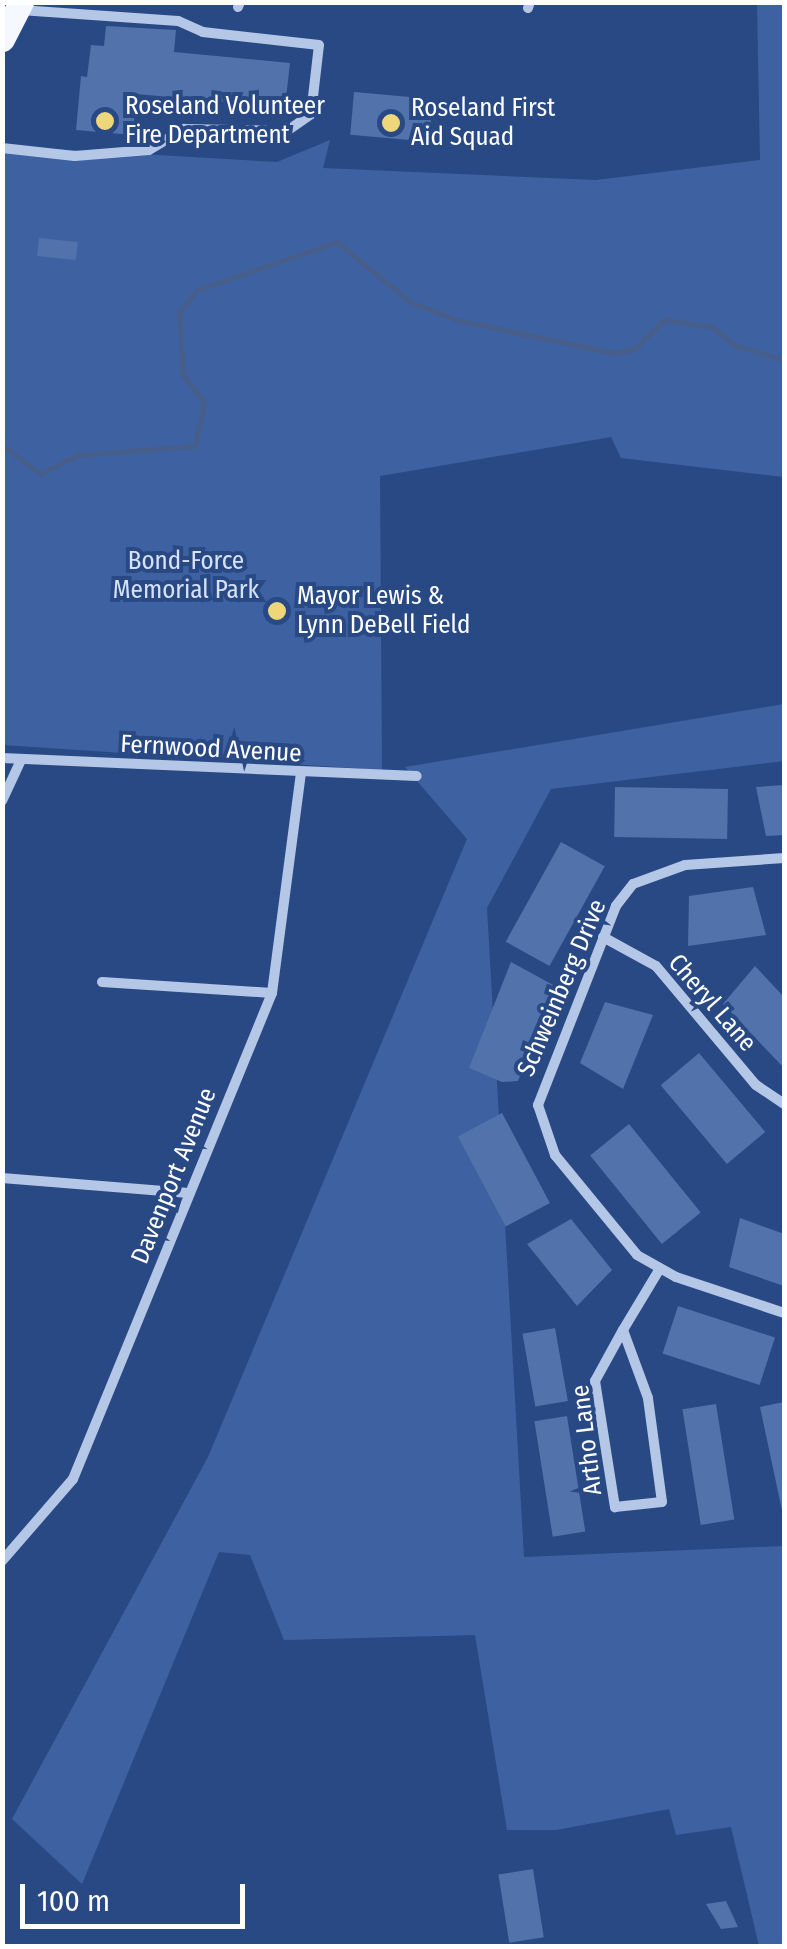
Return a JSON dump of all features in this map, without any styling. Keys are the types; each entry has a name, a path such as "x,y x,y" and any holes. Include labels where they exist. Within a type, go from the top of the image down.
{"main road":[{"path":"2,40 19,6"}],"street":[{"path":"2,148 99,156 149,150 184,129 287,130 311,114 319,45 203,32 178,21 19,6"},
{"name":"Fernwood Avenue","path":"2,758 302,774 418,776"},
{"path":"2,801 21,760"},
{"name":"Davenport Avenue","path":"4,1557 74,1479 272,992 302,774"},
{"name":"Schweinberg Drive","path":"784,858 653,873 625,892 540,1093 538,1117 555,1155 616,1233 659,1270 784,1313"},
{"name":"Cheryl Lane","path":"603,937 656,966 756,1085 784,1104"},
{"path":"102,982 272,992"},
{"path":"2,1178 188,1193"},
{"name":"Artho Lane","path":"623,1330 648,1398 662,1502 615,1507 595,1381 623,1330 659,1270"}],"green space":[{"name":"Bond-Force Memorial Park","path":"757,3 784,3 784,477 621,458 611,437 380,476 382,770 3,745 2,146 277,162 330,140 323,168 596,180 760,160"},
{"path":"784,704 784,761 551,789 487,908 524,1557 784,1546 784,1946 759,1946 731,1827 676,1835 669,1809 556,1830 507,1830 475,1635 284,1640 250,1555 219,1552 82,1884 12,1819 208,1457 467,839 405,767"}],"building":[{"path":"106,26 176,30 174,52 290,63 285,107 136,94 133,135 76,130 81,76 87,77 91,45 104,46"},
{"name":"Roseland First Aid Squad","path":"354,92 433,99 429,142 350,135"},
{"path":"39,238 78,242 76,260 37,256"},
{"path":"784,785 784,835 766,836 756,787"},
{"path":"615,787 728,789 727,839 614,837"},
{"path":"561,842 605,866 549,966 506,942"},
{"path":"753,887 766,935 688,946 689,896"},
{"path":"511,962 555,986 518,1081 502,1082 469,1068"},
{"path":"755,966 784,997 784,1068 723,1004"},
{"path":"605,1002 653,1015 623,1089 580,1063"},
{"path":"699,1053 765,1132 727,1164 661,1085"},
{"path":"502,1113 550,1203 506,1227 458,1136"},
{"path":"629,1124 701,1213 662,1244 590,1155"},
{"path":"740,1218 784,1234 784,1286 729,1267"},
{"path":"571,1219 612,1270 577,1306 527,1244"},
{"path":"678,1306 775,1338 760,1385 663,1354"},
{"path":"555,1328 568,1401 535,1407 523,1334"},
{"path":"784,1402 784,1514 783,1515 760,1407"},
{"path":"716,1404 734,1520 701,1525 682,1409"},
{"path":"567,1416 585,1532 553,1537 534,1421"},
{"path":"533,1869 544,1937 509,1943 498,1874"},
{"path":"726,1901 738,1927 721,1929 706,1904"}],"waterway":[{"path":"2,445 40,474 78,455 195,446 204,402 183,375 179,313 197,290 337,242 409,301 457,320 613,353 634,349 664,320 712,327 734,345 784,360"}],"place":[{"name":"Roseland Volunteer Fire Department","path":"105,121"},
{"name":"Roseland First Aid Squad","path":"391,123"},
{"name":"Mayor Lewis & Lynn DeBell Field","path":"277,611"}]}
